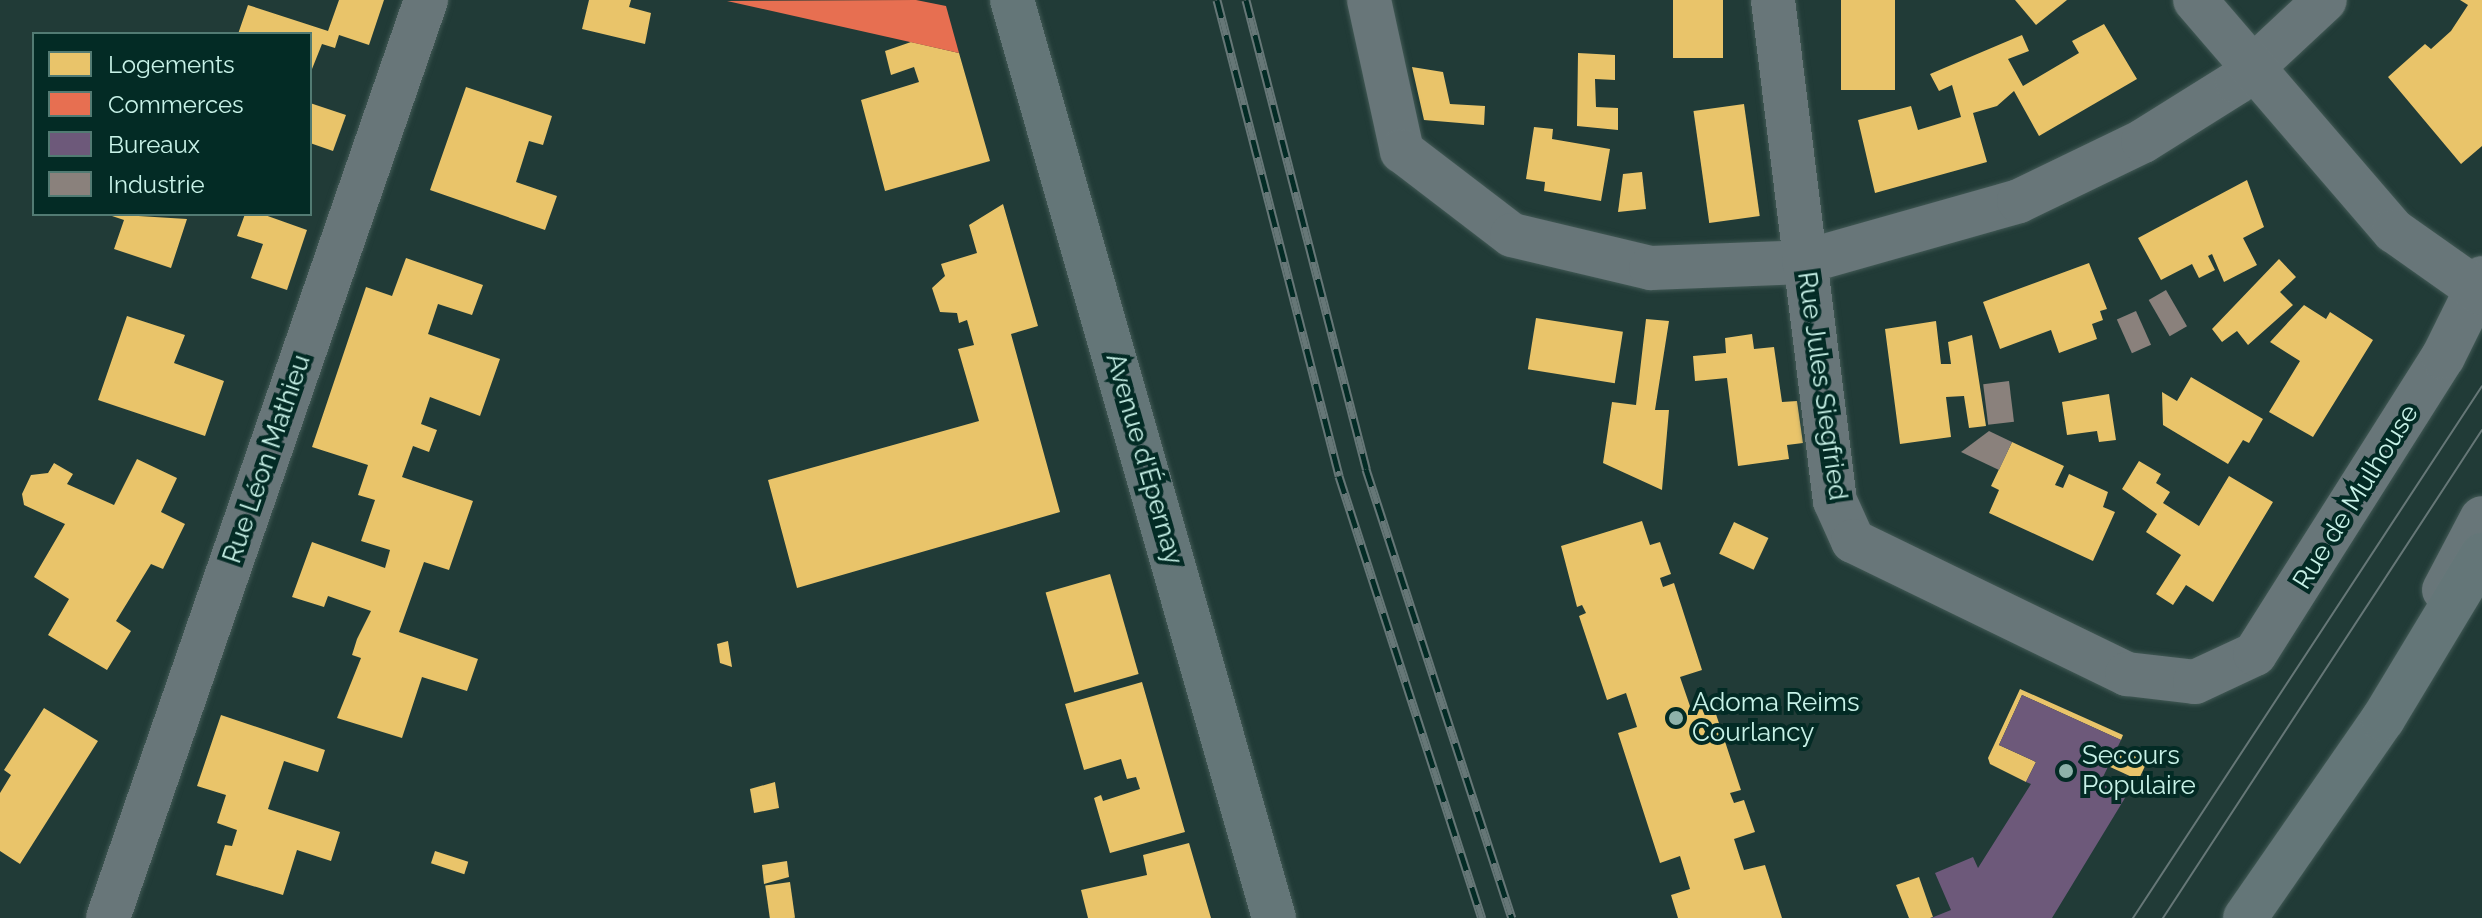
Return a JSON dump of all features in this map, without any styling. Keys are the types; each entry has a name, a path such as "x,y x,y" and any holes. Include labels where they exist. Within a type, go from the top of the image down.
{"main road":[{"name":"Avenue d'Épernay","path":"1012,0 1274,918"},
{"path":"2245,918 2383,719 2482,555"}],"street":[{"name":"Rue Léon Mathieu","path":"108,918 426,0"},
{"path":"1369,0 1402,151 1512,235 1651,268 1804,262 2019,201 2143,141 2253,68 2325,0"},
{"name":"Rue Jules Siegfried","path":"1773,0 1835,501 1853,541 2127,674 2195,682"},
{"path":"2195,0 2394,231 2480,291"},
{"name":"Rue de Mulhouse","path":"2195,682 2255,654 2443,357 2480,291"},
{"path":"2383,719 2482,518"}],"building: Logements":[{"path":"339,0 384,0 369,45 339,35 335,48 322,44 312,69 312,32 239,32 248,5 328,31"},
{"path":"589,0 631,0 629,7 651,13 645,44 582,29"},
{"path":"1673,0 1723,0 1723,58 1673,58"},
{"path":"1841,0 1895,0 1895,90 1841,90"},
{"path":"2015,0 2067,0 2036,25"},
{"path":"2460,0 2482,0 2482,146 2461,164 2388,77 2425,44 2431,49 2451,31 2468,5"},
{"path":"2104,24 2137,79 2039,136 2014,91 1997,106 1973,113 1987,162 1875,193 1858,120 1911,106 1918,130 1961,117 1952,85 1939,91 1930,74 2022,35 2029,51 2008,59 2023,86 2079,53 2072,41"},
{"path":"911,42 959,53 990,161 885,191 861,100 919,82 914,67 891,75 885,51"},
{"path":"1578,53 1615,55 1615,80 1595,79 1596,107 1618,108 1618,130 1577,126"},
{"path":"1412,67 1443,72 1450,104 1485,106 1484,125 1424,120"},
{"path":"466,87 552,116 543,145 529,141 516,182 557,196 545,230 430,190"},
{"path":"312,104 346,115 333,151 312,144"},
{"path":"1744,104 1760,216 1709,223 1693,111"},
{"path":"1534,127 1553,129 1552,139 1610,149 1601,201 1544,191 1545,182 1526,179"},
{"path":"1642,172 1646,209 1618,212 1623,174"},
{"path":"2247,180 2264,227 2243,238 2257,265 2224,282 2212,254 2208,256 2215,270 2199,278 2192,264 2161,280 2138,238"},
{"path":"1003,204 1038,326 1011,334 1060,512 797,588 768,480 979,421 958,349 974,345 967,320 959,323 957,313 940,312 932,288 945,276 941,264 977,253 969,225"},
{"path":"112,216 187,219 171,268 114,249 124,220"},
{"path":"244,216 268,216 307,230 287,290 251,278 263,244 237,236"},
{"path":"406,258 483,285 472,315 438,304 428,334 500,359 480,416 430,397 421,424 437,430 429,452 413,446 402,477 473,501 449,570 424,562 399,632 478,659 467,691 422,677 402,738 337,718 361,658 352,655 357,639 371,611 328,596 324,607 292,597 312,542 385,568 390,550 361,541 375,500 358,495 368,465 312,447 366,287 392,296"},
{"path":"2279,259 2296,277 2280,292 2293,305 2248,345 2237,331 2222,342 2212,329"},
{"path":"2089,263 2107,309 2100,311 2103,320 2092,324 2097,339 2059,353 2051,330 2000,349 1983,302"},
{"path":"2304,305 2326,319 2330,312 2373,340 2313,437 2269,412 2300,361 2270,342"},
{"path":"127,316 185,335 174,363 224,381 205,436 98,400"},
{"path":"1536,318 1623,332 1615,383 1528,369"},
{"path":"1646,319 1669,321 1655,410 1669,410 1662,490 1603,463 1612,402 1636,405"},
{"path":"1936,321 1941,364 1951,364 1948,342 1972,335 1986,426 1969,428 1964,396 1946,397 1951,437 1900,444 1885,329"},
{"path":"1752,334 1754,349 1774,347 1782,402 1797,401 1803,443 1787,445 1789,459 1738,466 1727,378 1695,381 1693,356 1726,353 1725,338"},
{"path":"2191,377 2263,419 2249,443 2243,440 2228,464 2163,425 2162,392 2177,401"},
{"path":"2109,394 2116,440 2099,442 2097,431 2067,435 2062,402"},
{"path":"2012,442 2064,466 2055,485 2063,488 2069,474 2108,492 2103,507 2115,512 2093,561 1989,513 1999,490 1991,486"},
{"path":"137,459 177,478 161,512 185,524 163,569 151,564 116,621 131,631 107,670 48,635 69,599 34,577 65,524 24,505 22,494 31,475 48,473 54,463 73,474 67,484 114,505"},
{"path":"2139,461 2161,474 2156,483 2170,492 2163,503 2199,526 2229,476 2273,502 2213,602 2186,585 2173,605 2156,594 2181,555 2146,532 2157,514 2122,489"},
{"name":"Adoma Reims Courlancy","path":"1642,521 1650,545 1660,542 1671,574 1660,578 1663,587 1674,583 1702,670 1680,677 1691,709 1712,702 1741,790 1730,793 1734,803 1744,800 1755,832 1734,839 1744,870 1765,865 1782,918 1678,918 1671,895 1690,889 1680,856 1660,863 1618,733 1637,727 1626,693 1607,700 1579,616 1586,613 1582,605 1577,607 1561,546"},
{"path":"1734,522 1768,538 1754,570 1719,554"},
{"path":"1110,574 1139,674 1074,692 1046,592"},
{"path":"728,641 732,667 720,663 717,644"},
{"path":"1142,682 1185,832 1110,853 1094,798 1101,795 1103,801 1140,789 1136,777 1127,779 1121,759 1084,770 1065,704"},
{"path":"2020,689 2123,735 2121,740 2022,695 1999,745 2036,762 2026,782 1990,764 1988,758"},
{"path":"44,708 98,741 20,864 0,851 0,793 11,775 4,770"},
{"path":"221,715 325,750 318,772 284,761 268,809 340,832 331,861 297,850 283,895 216,875 225,845 232,846 237,830 217,823 226,795 197,786"},
{"path":"2117,748 2147,762 2138,780 2109,766"},
{"path":"775,782 779,808 754,813 750,789"},
{"path":"1189,843 1211,918 1088,918 1081,890 1147,875 1143,855"},
{"path":"435,851 468,862 464,874 431,863"},
{"path":"787,861 789,877 764,884 762,865"},
{"path":"1919,877 1933,917 1930,918 1909,918 1896,885"},
{"path":"790,882 795,918 770,918 765,885"}],"building: Commerces":[{"path":"916,0 946,6 959,53 727,1"}],"building: Bureaux":[{"path":"2022,695 2121,740 2103,777 2128,793 2052,918 1931,918 1951,910 1935,873 1973,857 1978,868 2031,784 2026,782 2036,762 1999,745"}],"building: Industrie":[{"path":"2166,290 2187,326 2170,336 2149,300"},
{"path":"2136,311 2151,345 2132,353 2117,320"},
{"path":"2009,381 2014,422 1988,425 1983,384"},
{"path":"1989,431 2012,442 1999,470 1961,452"}],"tram line":[{"path":"2133,918 2482,386"},
{"path":"2163,918 2482,430"}],"railway":[{"path":"1217,0 1339,476 1482,918"},
{"path":"1246,0 1366,469 1512,918"}],"place":[{"name":"Adoma Reims Courlancy","path":"1676,718"},
{"name":"Secours Populaire","path":"2066,771"}]}
